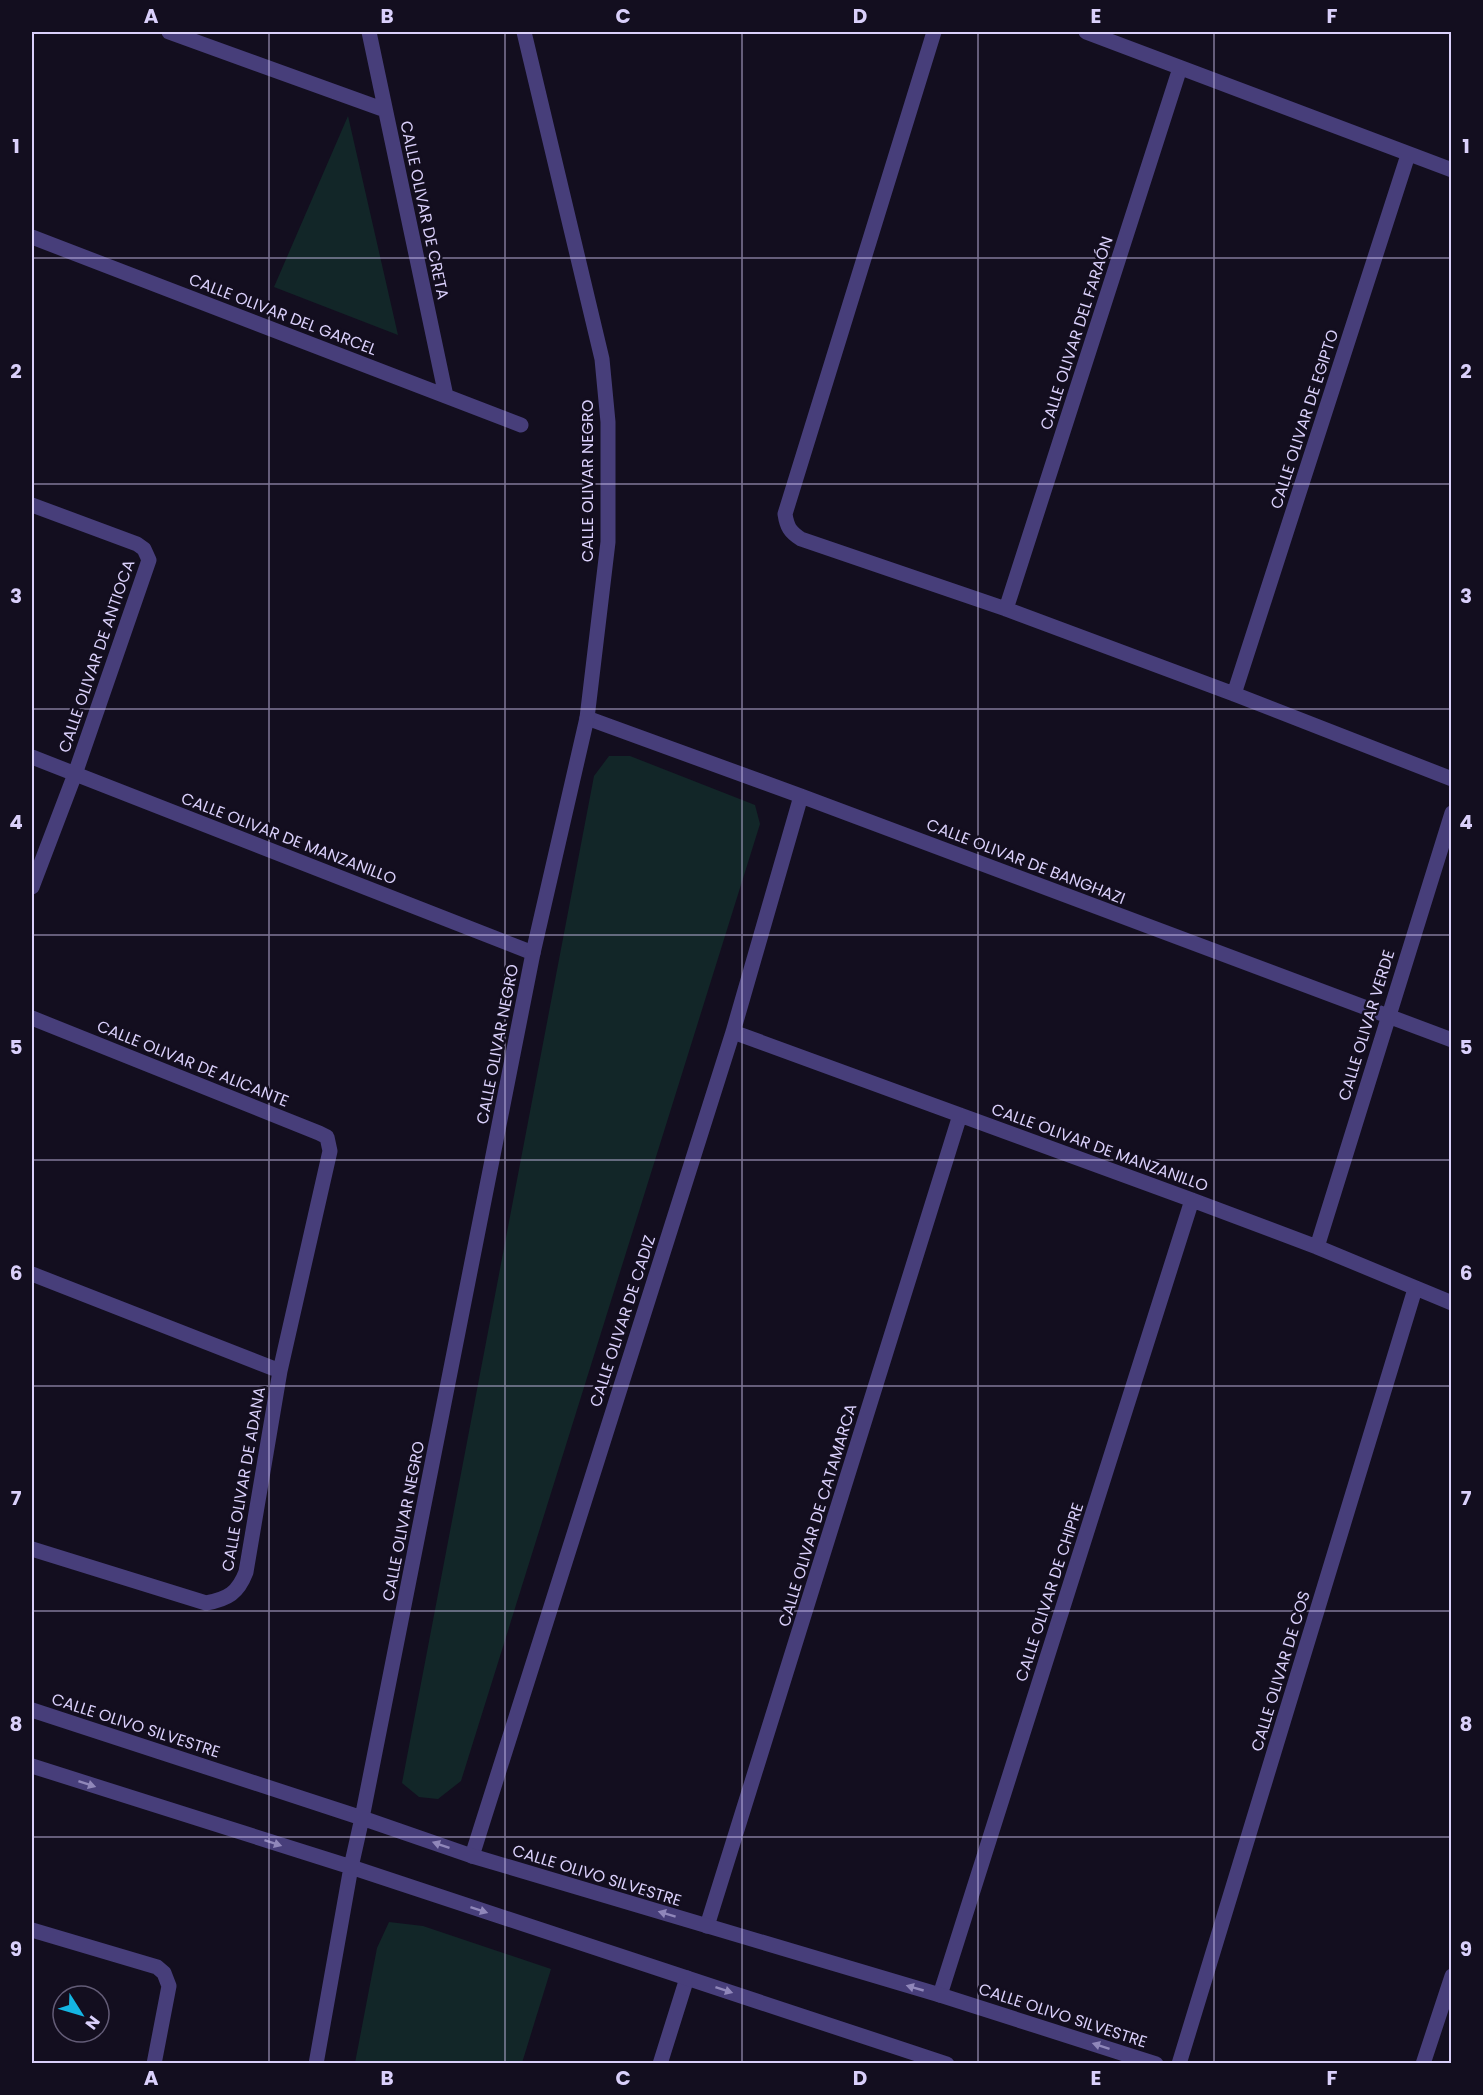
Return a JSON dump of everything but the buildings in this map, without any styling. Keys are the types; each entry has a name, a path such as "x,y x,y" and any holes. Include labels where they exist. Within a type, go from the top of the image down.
{"street":[{"path":"169,32 385,110"},
{"name":"CALLE OLIVAR DE CRETA","path":"369,32 446,396"},
{"name":"CALLE OLIVAR NEGRO","path":"316,2064 351,1868 533,952 587,718 608,542 608,422 602,359 524,32"},
{"path":"934,32 785,514 786,524 791,532 801,538 1006,609 1234,693 1452,779"},
{"path":"1086,32 1452,170"},
{"name":"CALLE OLIVAR DEL FARAÓN","path":"1006,609 1180,68"},
{"name":"CALLE OLIVAR DE EGIPTO","path":"1234,693 1408,155"},
{"name":"CALLE OLIVAR DEL GARCEL","path":"32,237 521,425"},
{"name":"CALLE OLIVAR DE ANTIOCA","path":"32,504 137,544 144,549 149,561 75,774 32,887"},
{"name":"CALLE OLIVAR DE BANGHAZI","path":"587,718 1452,1040"},
{"name":"CALLE OLIVAR DE MANZANILLO","path":"32,757 533,952"},
{"name":"CALLE OLIVAR DE CADIZ","path":"472,1856 733,1032 801,796"},
{"name":"CALLE OLIVAR VERDE","path":"1317,1247 1452,813"},
{"name":"CALLE OLIVAR DE ALICANTE","path":"32,1018 319,1133 327,1137 330,1151"},
{"name":"CALLE OLIVAR DE MANZANILLO","path":"733,1032 1317,1247 1452,1304"},
{"name":"CALLE OLIVAR DE CATAMARCA","path":"708,1926 960,1115"},
{"name":"CALLE OLIVAR DE ADANA","path":"32,1549 206,1603 222,1600 240,1588 246,1572 280,1371 330,1151"},
{"name":"CALLE OLIVAR DE CHIPRE","path":"940,1995 1192,1200"},
{"name":"CALLE OLIVAR DE ADANA","path":"32,1274 280,1371"},
{"name":"CALLE OLIVAR DE COS","path":"1179,2064 1415,1289"},
{"name":"CALLE OLIVO SILVESTRE","path":"32,1710 472,1856 940,1995 1156,2064"},
{"path":"32,1766 687,1978 920,2060 947,2064"},
{"path":"32,1930 157,1967 164,1973 169,1986 154,2064"},
{"path":"1423,2064 1452,1976"},
{"path":"660,2064 687,1978"}],"green space":[{"path":"348,116 398,335 274,287"},
{"path":"609,756 630,756 755,805 760,824 461,1781 438,1799 419,1797 402,1783 594,776"},
{"path":"389,1922 423,1926 551,1969 522,2063 355,2063 377,1948"}]}
